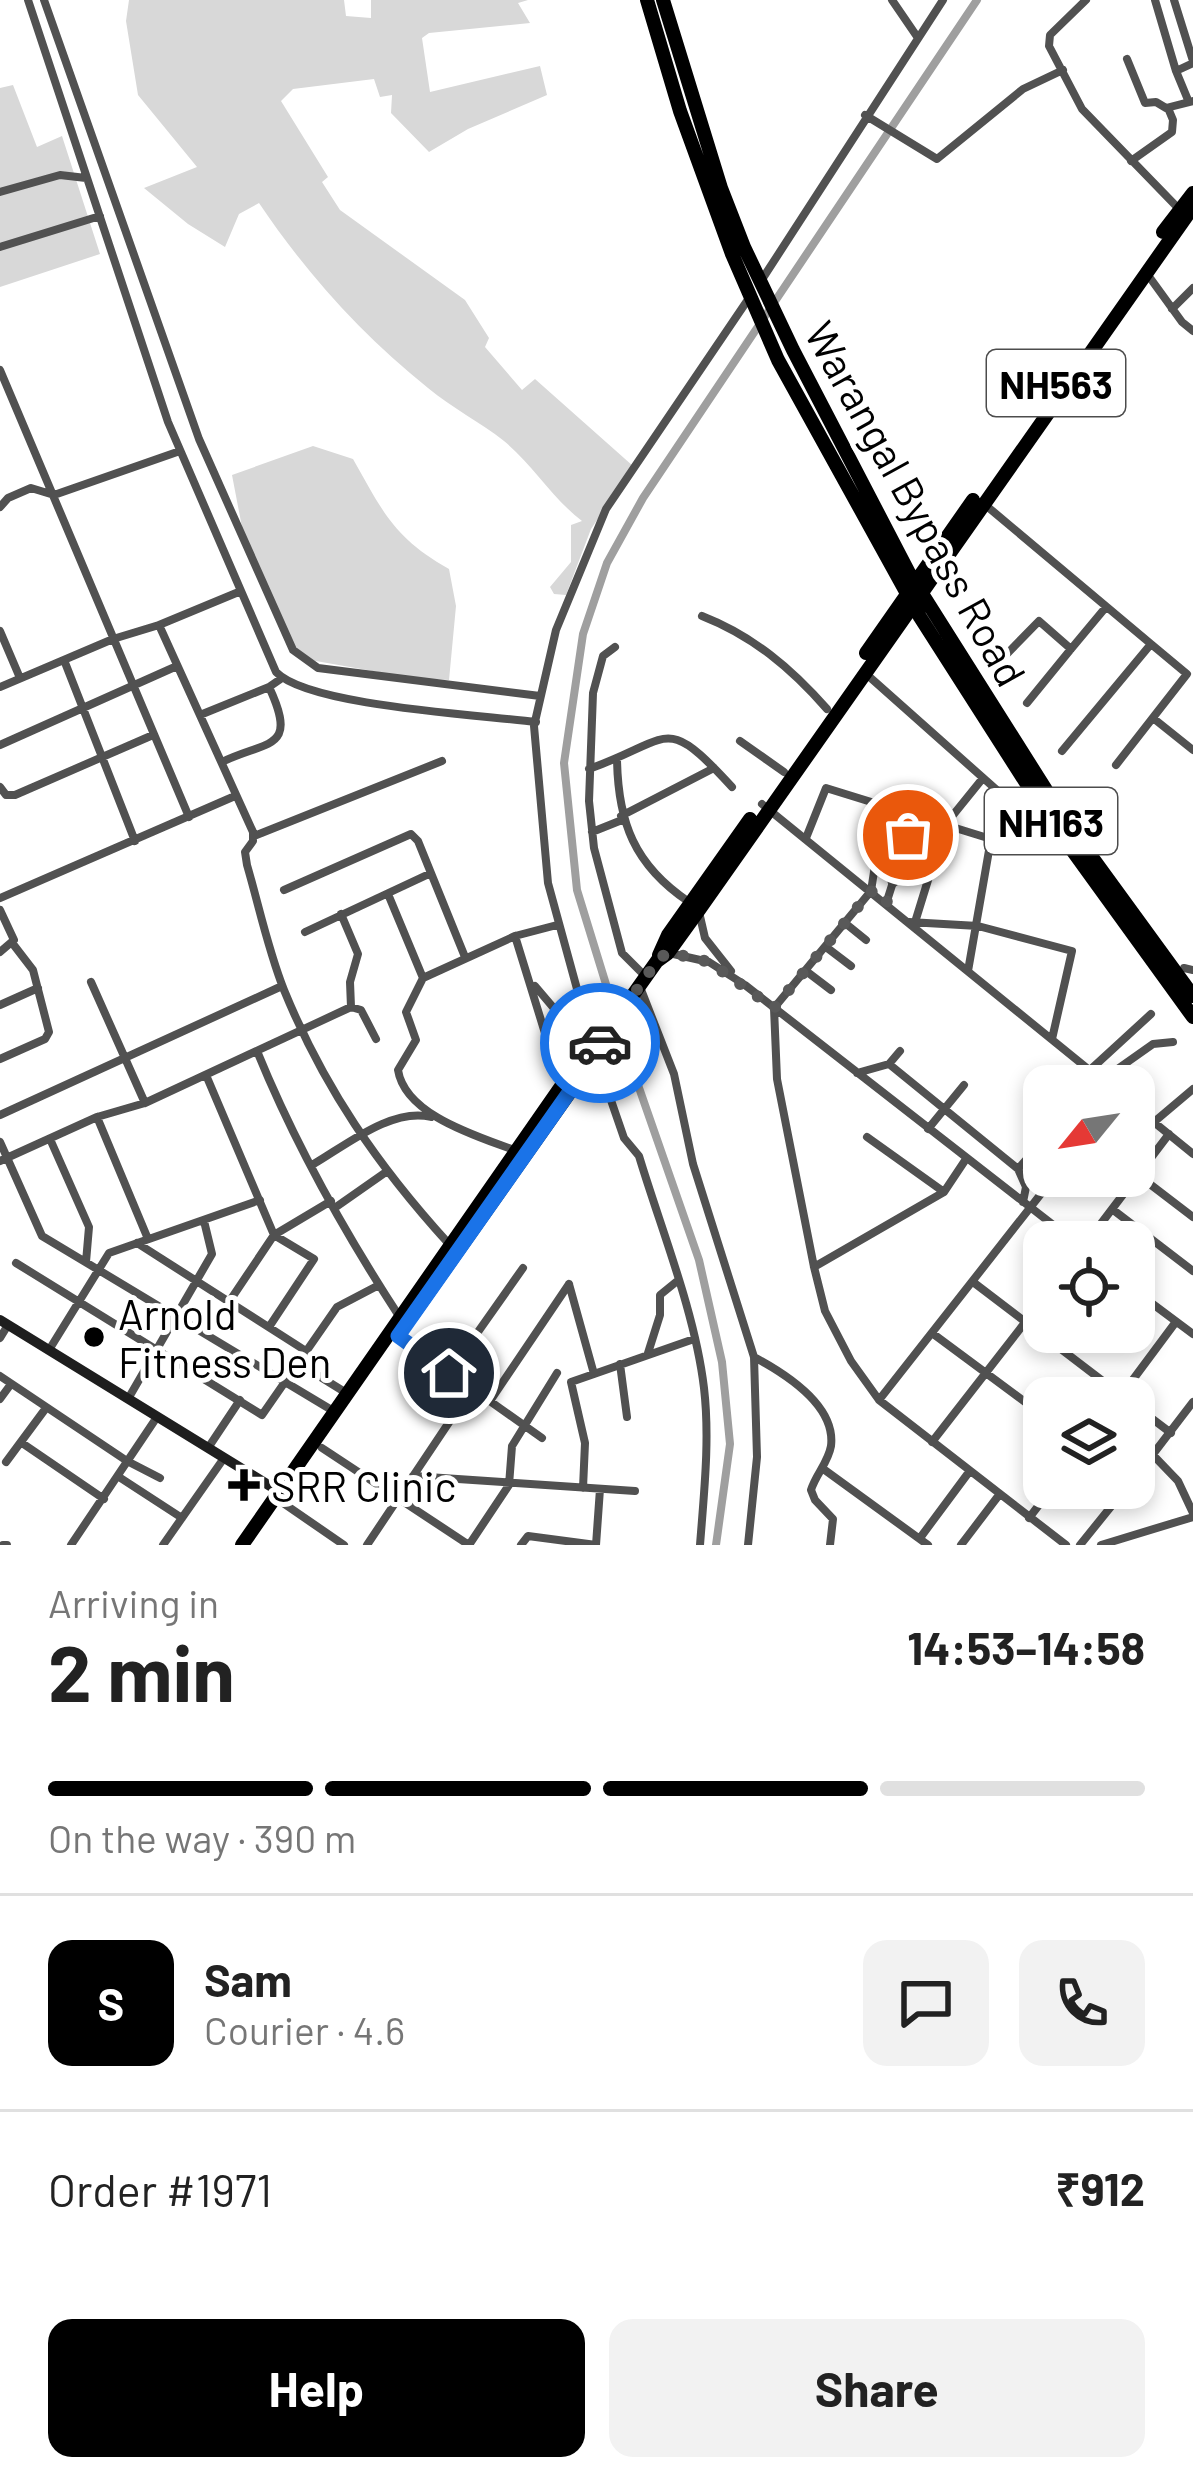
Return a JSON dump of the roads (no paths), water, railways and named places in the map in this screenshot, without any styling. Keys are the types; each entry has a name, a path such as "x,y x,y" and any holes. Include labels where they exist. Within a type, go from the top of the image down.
{"highway":[{"name":"NH163","path":"647,0 680,111 738,251"},
{"name":"Warangal Bypass Road","path":"663,0 738,251 778,360 1046,814 1193,1017"},
{"name":"NH563","path":"765,806 826,709 1145,271 1193,193"},
{"name":"NH563","path":"242,1545 322,1448 571,1081 662,957 668,935 907,615 979,500 1186,208"},
{"name":"Warangal Bypass Road","path":"738,251 793,350 902,574"},
{"name":"Warangal Bypass Road","path":"925,614 1065,820 1193,996"},
{"name":"NH563","path":"254,1545 400,1317 571,1081"}],"street":[{"path":"28,0 180,451 271,663 298,688 337,698 536,722"},
{"path":"44,0 199,439 293,650 318,668 540,696"},
{"path":"892,0 917,38"},
{"path":"700,1545 706,1470 704,1388 639,1156 624,1138 557,925 542,849 535,760 540,696 556,630 606,509 817,197 865,115 943,0"},
{"path":"1086,0 1048,38 1063,70 1082,109 1131,161 1186,208"},
{"path":"1126,59 1144,102 1168,108 1191,101 1176,71 1155,0"},
{"path":"1174,0 1193,62 1176,71"},
{"path":"1160,15 1178,13"},
{"path":"865,115 933,159 942,158 961,136 1023,88 1063,70"},
{"path":"1131,161 1172,132 1174,120 1168,108"},
{"path":"0,192 60,175 87,178"},
{"path":"0,247 100,216"},
{"path":"1145,271 1190,325"},
{"path":"1172,309 1193,288"},
{"path":"0,370 189,817"},
{"path":"0,507 31,488 54,495 180,451"},
{"path":"979,500 1187,674 1115,765"},
{"path":"0,687 241,591"},
{"path":"1028,703 1106,607"},
{"path":"702,616 731,627 788,666 826,709"},
{"path":"1000,661 1039,621 1071,649"},
{"path":"159,626 254,836"},
{"path":"0,631 20,678"},
{"path":"1062,751 1150,644"},
{"path":"615,646 603,656 592,693 592,832 622,953 674,1074 693,1164 754,1357 757,1457 748,1545"},
{"path":"64,660 134,841"},
{"path":"0,746 177,666"},
{"path":"863,671 1017,808 991,839 968,970"},
{"path":"200,715 282,678"},
{"path":"222,762 272,745 278,738 281,717 269,687"},
{"path":"1153,718 1193,750"},
{"path":"0,787 6,795 15,796 153,735"},
{"path":"589,769 676,736 732,787"},
{"path":"740,741 784,772"},
{"path":"617,759 622,818 657,876 694,906 714,954 745,985"},
{"path":"442,760 254,836 245,856 282,986 339,1105 386,1172 450,1245"},
{"path":"592,832 714,768"},
{"path":"912,921 946,825 983,778"},
{"path":"806,838 826,788 991,839"},
{"path":"0,898 236,796"},
{"path":"765,806 1084,1065"},
{"path":"284,890 408,834 418,841 465,957"},
{"path":"886,904 908,835"},
{"path":"876,860 871,891 774,1008 777,1078 814,1268 826,1311 850,1361 879,1400 1066,1545"},
{"path":"305,932 429,874"},
{"path":"388,894 423,978"},
{"path":"0,910 13,944 30,964 48,1036 0,1059"},
{"path":"341,914 358,954 350,982 351,1007"},
{"path":"912,921 978,926 1072,951 1052,1039"},
{"path":"845,923 866,940"},
{"path":"438,1119 406,1090 398,1076 400,1064 416,1045 406,1012 423,978 515,937 557,925"},
{"path":"515,937 553,1059 571,1081"},
{"path":"0,952 13,944"},
{"path":"826,947 851,966"},
{"path":"662,957 709,962 745,985 1048,1221"},
{"path":"806,971 831,990"},
{"path":"529,980 594,1050"},
{"path":"91,982 145,1103"},
{"path":"0,1115 282,986"},
{"path":"0,1005 38,988"},
{"path":"4,1160 98,1118 145,1103 351,1007 361,1010 376,1039"},
{"path":"1095,1065 1151,1014"},
{"path":"1128,1065 1153,1044 1173,1042"},
{"path":"256,1051 312,1165 400,1317"},
{"path":"857,1073 889,1064 900,1051"},
{"path":"889,1064 1018,1169 1027,1205"},
{"path":"206,1075 274,1234 314,1259 269,1327"},
{"path":"928,1129 964,1085"},
{"path":"1155,1121 1193,1089"},
{"path":"312,1165 410,1114 438,1119 516,1151"},
{"path":"98,1118 148,1239"},
{"path":"1155,1123 1193,1154"},
{"path":"1155,1153 1169,1134"},
{"path":"868,1137 944,1192"},
{"path":"50,1139 89,1227 86,1262"},
{"path":"0,1142 4,1160 42,1236 336,1412"},
{"path":"814,1268 944,1192 967,1159"},
{"path":"1018,1169 1023,1163"},
{"path":"229,1302 274,1234 386,1172"},
{"path":"1155,1188 1193,1216"},
{"path":"879,1400 1035,1197"},
{"path":"1103,1221 1121,1197"},
{"path":"49,1350 109,1252 260,1200"},
{"path":"1112,1209 1193,1271"},
{"path":"128,1399 213,1247 203,1220"},
{"path":"137,1243 306,1351"},
{"path":"16,1263 262,1414 337,1307 379,1285"},
{"path":"449,1373 523,1268"},
{"path":"647,1354 660,1316 660,1295 677,1282"},
{"path":"973,1282 1023,1320"},
{"path":"490,1401 569,1284 594,1374"},
{"path":"1155,1307 1193,1334"},
{"path":"0,1338 4,1322 284,1497 344,1545"},
{"path":"1136,1377 1174,1323"},
{"path":"932,1442 1023,1325"},
{"path":"932,1333 1023,1400"},
{"path":"398,1336 542,1438"},
{"path":"583,1488 585,1443 571,1382 694,1339"},
{"path":"1065,1353 1096,1377"},
{"path":"754,1357 788,1375 821,1414 831,1442 811,1490 833,1520 830,1545"},
{"path":"298,1363 348,1394"},
{"path":"620,1364 627,1417"},
{"path":"322,1448 469,1545 509,1485 512,1446 557,1373"},
{"path":"0,1376 160,1478"},
{"path":"0,1399 10,1384"},
{"path":"367,1545 472,1388"},
{"path":"208,1448 240,1400"},
{"path":"1155,1453 1193,1402"},
{"path":"6,1462 46,1408"},
{"path":"71,1545 157,1417"},
{"path":"1155,1421 1171,1433"},
{"path":"22,1443 104,1499"},
{"path":"1102,1545 1193,1515 1178,1481 1155,1457"},
{"path":"163,1545 224,1458"},
{"path":"822,1468 924,1542 969,1472"},
{"path":"413,1476 635,1491"},
{"path":"119,1478 182,1518"},
{"path":"521,1545 528,1535 596,1545 601,1489"},
{"path":"961,1545 999,1495"},
{"path":"1029,1518 1036,1509"},
{"path":"1080,1545 1109,1509"},
{"path":"318,1526 330,1545"}],"waterway":[{"path":"716,1545 730,1444 722,1362 699,1260 577,890 564,763 583,634 607,563 643,498 977,0"}],"place":[{"name":"Arnold Fitness Den","path":"94,1337"},
{"name":"SRR Clinic","path":"244,1485"}]}
